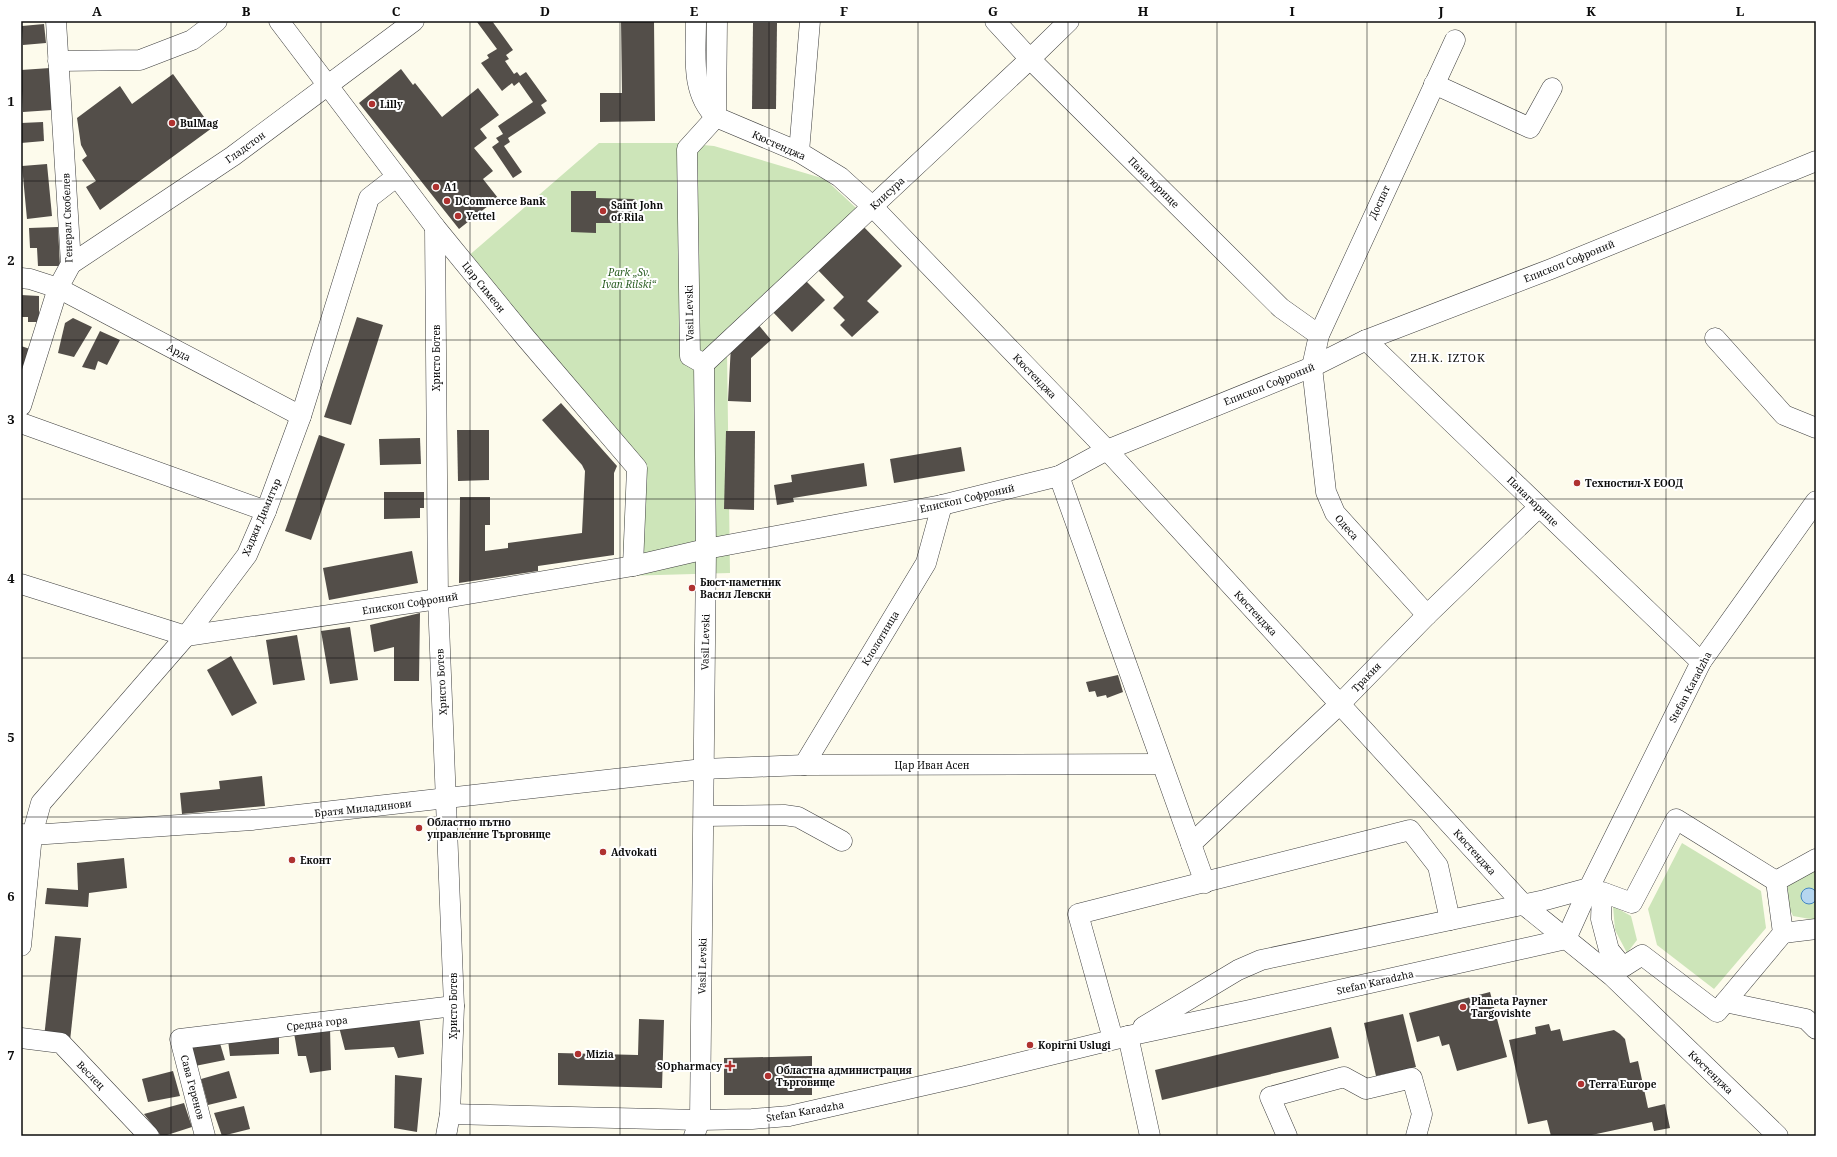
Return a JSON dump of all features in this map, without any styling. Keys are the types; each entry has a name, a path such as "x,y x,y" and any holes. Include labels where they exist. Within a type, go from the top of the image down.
{"street":[{"name":"Генерал Скобелев","path":"21,406 58,288 71,264 56,21"},
{"path":"58,61 140,60 192,40 217,21"},
{"name":"Цар Симеон","path":"279,21 435,227 525,337 637,468 633,566"},
{"name":"Гладстон","path":"71,264 233,156 414,21"},
{"path":"696,21 698,83 704,102 716,117"},
{"path":"716,117 718,21"},
{"path":"799,152 810,21"},
{"name":"Панагюрище","path":"995,21 1030,59 1281,308 1319,335"},
{"name":"Клисура","path":"704,364 1030,59 1068,21"},
{"name":"Доспат","path":"1312,367 1319,335 1455,40"},
{"path":"1434,84 1530,128 1552,88"},
{"name":"Кюстенджа","path":"716,117 799,152 840,177 872,206 1107,450 1523,904 1612,976 1778,1136"},
{"name":"Vasil Levski","path":"701,1132 706,550 704,364 690,356 687,149 716,117"},
{"name":"Епископ Софроний","path":"186,636 438,599 633,566 706,550 942,505 1059,476 1107,450 1312,367 1366,340 1551,269 1816,161"},
{"name":"Хаджи Димитър","path":"21,946 26,834 41,803 186,636 247,555 266,512 301,416 369,198 396,177"},
{"name":"Христо Ботев","path":"435,227 438,599 454,1006 450,1114 446,1136"},
{"name":"Арда","path":"21,278 30,279 58,288 301,416"},
{"path":"1715,338 1784,415 1816,428"},
{"name":"Панагюрище","path":"1366,340 1701,662"},
{"name":"Одеса","path":"1312,367 1326,492 1335,513 1427,615"},
{"path":"21,423 266,512"},
{"path":"1059,476 1161,764 1205,883"},
{"name":"Stefan Karadzha","path":"450,1114 544,1117 701,1132 752,1119 815,1111 965,1076 1121,1037 1566,939 1589,888 1701,662 1816,501"},
{"name":"Клолотница","path":"804,765 926,563 942,505"},
{"name":"Тракия","path":"1191,844 1340,704 1427,615 1539,507"},
{"path":"21,584 186,636"},
{"name":"Цар Иван Асен","path":"703,770 804,765 1161,764"},
{"name":"Братя Миладинови","path":"26,834 252,820 703,770"},
{"path":"704,816 784,815 798,817 842,841"},
{"path":"1784,933 1776,881 1676,819 1632,903 1602,892 1601,919 1609,950 1623,967 1642,955 1717,1012 1784,933 1816,929"},
{"path":"1150,1136 1121,1037 1078,914 1410,830 1438,866 1450,920"},
{"path":"1776,881 1816,859"},
{"path":"1589,888 1596,933 1612,976"},
{"name":"Stefan Karadzha","path":"1121,1037 1238,970 1261,960 1523,904 1589,888"},
{"path":"1726,1002 1806,1019 1816,1029"},
{"name":"Средна гора","path":"180,1039 454,1006"},
{"name":"Веслец","path":"21,1038 60,1043 149,1136"},
{"name":"Сава Геренов","path":"180,1039 205,1136"},
{"path":"1287,1136 1270,1097 1344,1077 1366,1089 1412,1078 1422,1114 1416,1136"}],"green space":[{"name":"Park „Sv. Ivan Rilski“","path":"599,143 680,143 714,146 825,179 868,219 727,351 730,573 622,576 627,466 459,264"},
{"path":"1682,843 1761,891 1766,928 1714,989 1657,945 1648,909"},
{"path":"1816,870 1816,920 1793,916 1786,901 1788,884"},
{"path":"1613,906 1631,916 1637,940 1627,953 1615,930"}],"water":[{"path":"1809,888 1815,890 1817,896 1815,902 1809,904 1803,902 1801,896 1803,890"}],"building":[{"path":"492,21 513,50 506,55 509,59 505,61 514,74 517,72 520,76 526,72 547,101 541,105 546,113 508,138 510,142 504,146 522,172 513,178 492,147 499,142 496,138 503,134 498,126 533,102 519,82 514,86 512,83 502,91 481,63 489,58 487,55 497,49 477,22"},
{"path":"621,21 654,21 655,121 600,122 600,93 622,93"},
{"path":"753,23 777,23 776,109 752,109"},
{"path":"44,24 46,43 23,45 22,26"},
{"path":"50,68 52,110 23,112 21,70"},
{"path":"401,69 413,85 415,83 442,117 478,88 499,115 480,129 487,138 474,148 493,171 483,179 498,198 459,229 359,103"},
{"path":"173,74 212,128 100,210 86,187 96,181 82,160 87,156 81,145 77,118 120,86 132,104"},
{"path":"43,122 44,141 21,143 21,123"},
{"path":"47,164 52,216 27,219 22,166"},
{"name":"Saint John of Rila","path":"571,191 596,191 596,198 635,199 634,223 596,223 596,233 571,232"},
{"path":"860,223 902,266 867,301 879,312 852,337 840,325 845,320 833,308 844,297 815,267"},
{"path":"58,227 60,266 38,266 37,248 30,248 29,228"},
{"path":"803,278 825,300 792,332 771,310"},
{"path":"21,295 39,296 39,322 28,322 28,317 21,317"},
{"path":"357,317 383,325 351,425 324,417"},
{"path":"73,318 92,327 74,357 58,353 65,323"},
{"path":"757,323 771,340 751,358 751,402 728,401 731,345"},
{"path":"100,331 120,340 107,365 98,361 95,370 82,367"},
{"path":"21,346 30,349 21,374"},
{"path":"561,403 617,466 614,473 614,555 538,566 538,571 459,583 460,497 490,497 490,525 485,525 485,551 508,548 508,543 582,533 585,471 582,465 542,420"},
{"path":"457,430 489,430 489,480 458,481"},
{"path":"726,431 755,431 754,510 724,509"},
{"path":"319,435 345,444 311,540 285,531"},
{"path":"420,438 421,464 380,465 379,439"},
{"path":"961,447 965,471 894,483 890,459"},
{"path":"864,463 867,486 793,498 794,502 777,505 774,485 792,482 791,475"},
{"path":"384,492 424,492 424,508 420,508 420,518 384,519"},
{"path":"412,551 418,583 329,600 323,568"},
{"path":"420,613 419,681 394,681 394,647 374,652 370,625"},
{"path":"350,627 358,680 330,684 321,631"},
{"path":"297,635 305,680 273,685 266,640"},
{"path":"231,656 257,703 232,716 207,670"},
{"path":"1118,675 1123,692 1107,698 1106,695 1097,697 1095,691 1089,692 1086,682"},
{"path":"262,776 265,806 182,814 180,793 220,789 219,781"},
{"path":"124,858 127,888 89,893 88,907 45,904 47,888 78,890 77,863"},
{"path":"55,936 81,938 70,1041 44,1038"},
{"path":"1490,992 1507,1057 1457,1071 1449,1044 1442,1046 1439,1036 1417,1042 1409,1013"},
{"path":"1403,1014 1416,1067 1376,1076 1364,1023"},
{"path":"419,1016 424,1054 398,1058 394,1047 345,1050 339,1027"},
{"name":"Mizia","path":"639,1019 664,1020 662,1088 558,1085 558,1053 638,1055"},
{"name":"Terra Europe","path":"1549,1024 1551,1031 1560,1029 1563,1041 1614,1030 1620,1034 1625,1039 1630,1063 1638,1061 1648,1108 1665,1104 1670,1128 1654,1131 1652,1122 1587,1136 1551,1136 1547,1120 1528,1124 1509,1040 1536,1034 1535,1027"},
{"path":"330,1027 331,1070 310,1073 306,1056 298,1056 294,1033"},
{"path":"1331,1027 1339,1058 1162,1100 1155,1070"},
{"path":"279,1034 279,1054 230,1056 228,1040"},
{"path":"219,1040 225,1060 195,1066 190,1044"},
{"name":"Областна администрация Търговище","path":"812,1056 812,1095 724,1095 724,1058"},
{"path":"173,1071 180,1096 148,1102 142,1079"},
{"path":"229,1071 237,1098 208,1105 201,1079"},
{"path":"395,1075 422,1078 417,1132 394,1128"},
{"path":"184,1103 192,1127 164,1136 161,1136 144,1114"},
{"path":"244,1106 250,1129 222,1136 214,1113"}],"place":[{"name":"Lilly","path":"372,104"},
{"name":"BulMag","path":"172,123"},
{"name":"A1","path":"436,187"},
{"name":"DCommerce Bank","path":"447,201"},
{"name":"Saint John of Rila","path":"603,211"},
{"name":"Yettel","path":"458,216"},
{"name":"Техностил-Х ЕООД","path":"1577,483"},
{"name":"Бюст-паметник Васил Левски","path":"692,588"},
{"name":"Областно пътно управление Търговище","path":"419,828"},
{"name":"Advokati","path":"603,852"},
{"name":"Еконт","path":"292,860"},
{"name":"Planeta Payner Targovishte","path":"1463,1007"},
{"name":"Kopirni Uslugi","path":"1030,1045"},
{"name":"Mizia","path":"578,1054"},
{"name":"SOpharmacy","path":"730,1066"},
{"name":"Областна администрация Търговище","path":"768,1076"},
{"name":"Terra Europe","path":"1581,1084"}],"district":[{"name":"ZH.K. IZTOK","path":"1448,357"}]}
